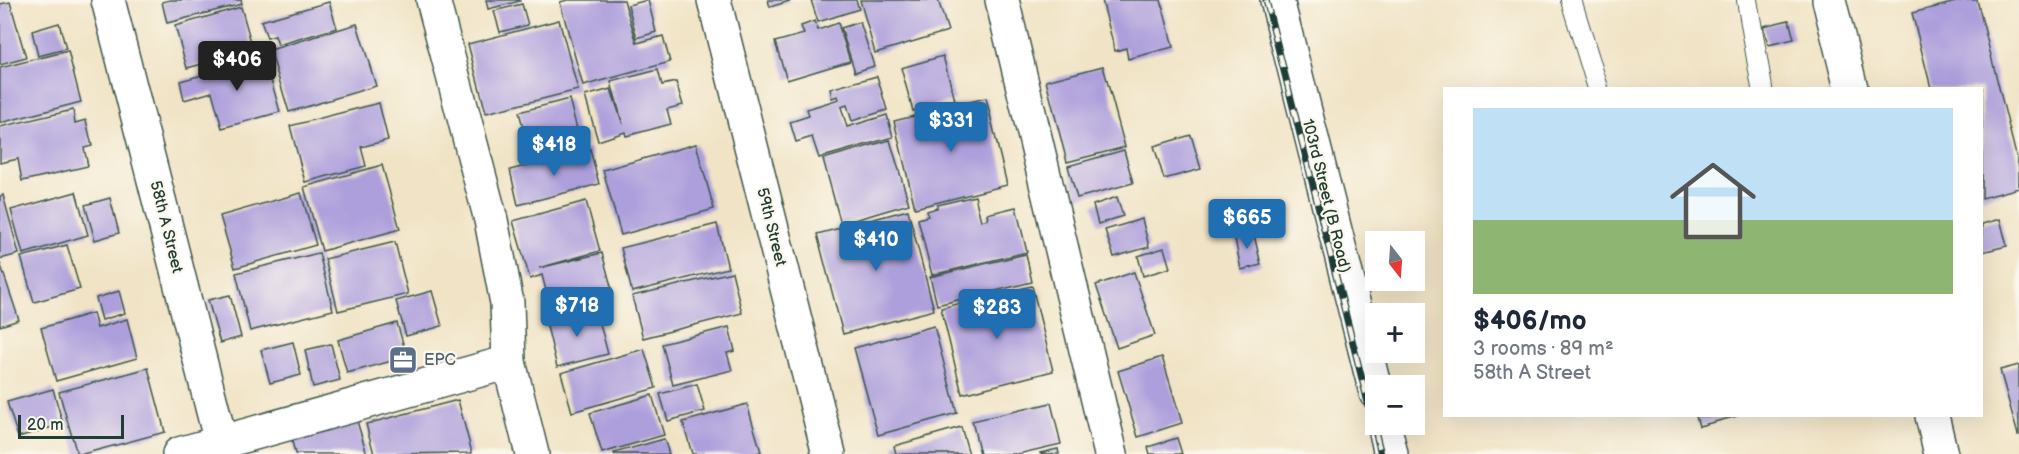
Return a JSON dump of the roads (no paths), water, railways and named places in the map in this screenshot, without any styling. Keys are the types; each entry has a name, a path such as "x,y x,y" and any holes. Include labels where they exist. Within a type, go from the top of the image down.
{"street":[{"name":"58th A Street","path":"108,0 223,448"},
{"path":"434,0 491,220 507,303 509,363 532,454"},
{"name":"59th Street","path":"714,0 829,454"},
{"path":"1002,0 1111,454"},
{"name":"103rd Street (B Road)","path":"1276,0 1371,375"},
{"path":"1829,0 1851,87"},
{"path":"179,454 223,448 509,363"},
{"path":"1932,417 1941,454"},
{"path":"1387,435 1391,454"}],"lane":[{"path":"1571,0 1598,87"},
{"path":"1747,0 1762,87"}],"railway":[{"path":"1266,0 1381,454"}],"place":[{"name":"EPC","path":"403,360"}]}
